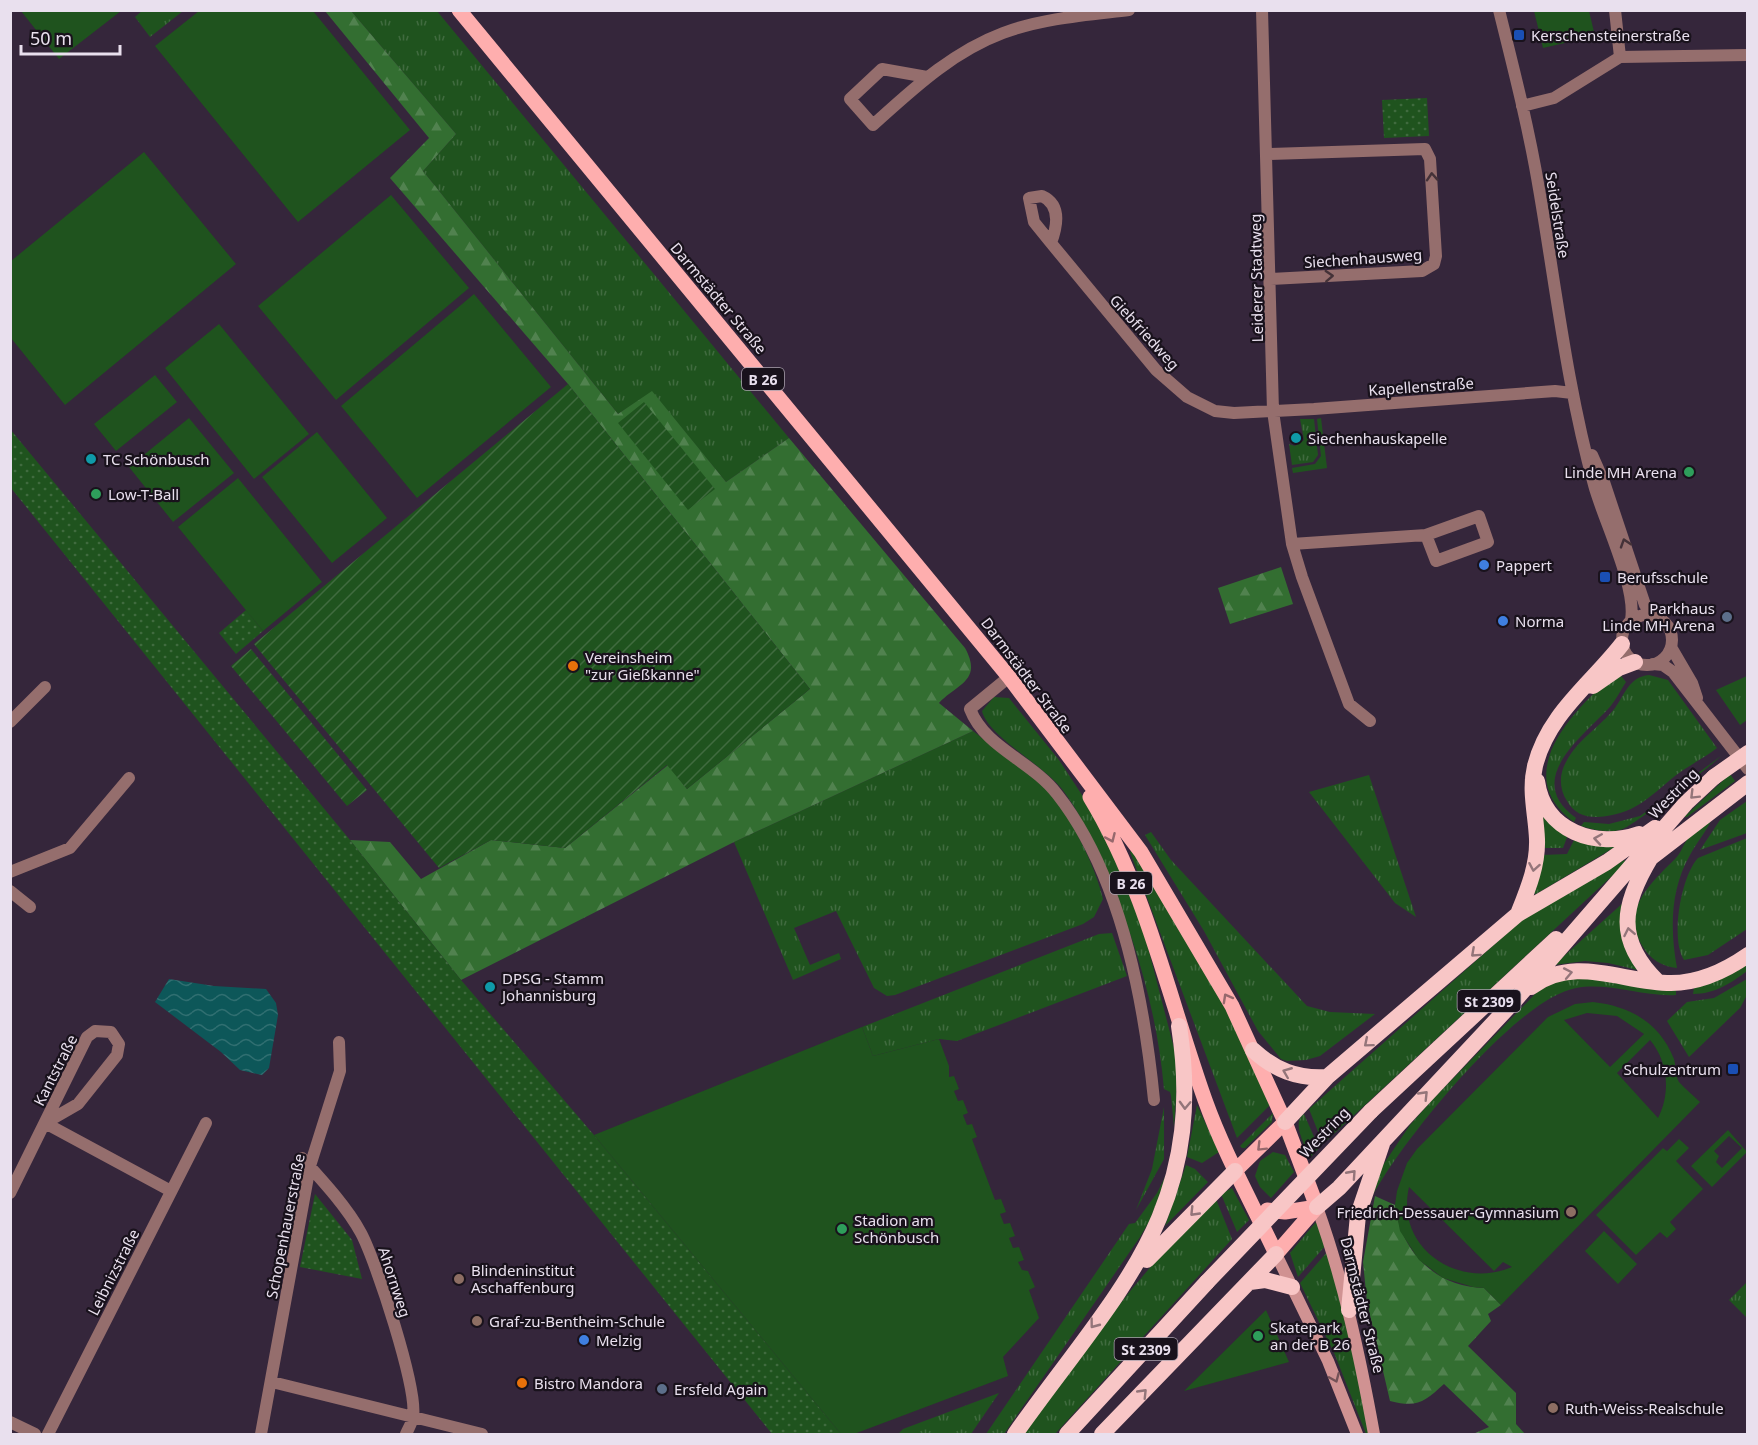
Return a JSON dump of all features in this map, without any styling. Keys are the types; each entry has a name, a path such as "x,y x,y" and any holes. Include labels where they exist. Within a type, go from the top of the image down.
{"highway":[{"path":"1518,914 1533,873 1536,851 1532,807 1535,767 1546,737 1575,698 1622,644"},
{"path":"1575,698 1619,668 1635,662"},
{"name":"Westring","path":"1608,892 1676,815 1714,777 1748,753"},
{"path":"1535,767 1537,786 1545,804 1557,819 1574,833 1599,841 1613,841 1654,829"},
{"name":"Westring","path":"1067,1434 1086,1417 1207,1282 1371,1111 1608,892 1727,797 1748,783"},
{"path":"1286,1122 1327,1077 1518,914 1607,862 1676,815"},
{"path":"1651,857 1633,891 1626,915 1628,930 1638,959 1658,982"},
{"path":"1317,1208 1339,1188 1516,999 1608,892"},
{"path":"1516,999 1535,985 1553,976 1581,970 1607,972 1668,983 1699,980 1724,970 1748,955"},
{"path":"1015,1434 1130,1278 1167,1203 1180,1156 1186,1084 1179,1026"},
{"name":"B 26","path":"1253,1050 1269,1064 1290,1074 1327,1077"},
{"path":"1349,1310 1359,1215 1384,1138"},
{"path":"1130,1278 1235,1171"},
{"path":"1102,1434 1276,1254"},
{"path":"1250,1282 1265,1280 1292,1287"},
{"name":"Westring","path":"1074,1434 1086,1417"}],"main road":[{"name":"Darmstädter Straße","path":"459,10 1008,677 1154,871 1207,961 1253,1050 1286,1122 1333,1251 1349,1310 1374,1434"},
{"name":"Darmstädter Straße","path":"1062,750 1095,805 1134,890 1205,1102 1235,1171 1328,1362 1357,1434"},
{"path":"1235,1171 1286,1122"},
{"path":"1253,1205 1285,1212 1317,1208"},
{"path":"1276,1254 1317,1208"}],"street":[{"path":"927,77 882,69 850,99 873,125 927,77 969,49 1003,33 1042,22 1129,10"},
{"name":"Leiderer Stadtweg","path":"1262,10 1268,154 1273,411 1292,544 1350,704 1370,721"},
{"name":"Seidelstraße","path":"1500,10 1539,188 1572,393 1594,486 1627,585 1633,611 1631,620"},
{"path":"1615,10 1620,57"},
{"path":"1522,106 1554,98 1620,57 1748,55"},
{"name":"Siechenhausweg","path":"1268,154 1425,149 1430,159 1436,256 1434,264 1422,271 1271,279"},
{"name":"Giebfriedweg","path":"1051,243 1156,370 1187,397 1215,411 1273,411"},
{"name":"Kapellenstraße","path":"1273,411 1555,390 1572,393"},
{"name":"Seidelstraße","path":"1580,426 1604,482 1645,605 1654,616"},
{"path":"1292,544 1426,535 1479,516 1488,542 1436,561 1426,535"},
{"path":"1698,702 1692,682 1671,647 1670,629 1654,616 1641,615 1631,620 1623,632 1622,644 1629,657 1635,662 1663,665 1673,672 1748,769"},
{"path":"1653,664 1666,656 1671,647"},
{"path":"1008,677 970,709 975,724 989,738 1032,769 1057,793 1092,852 1118,919 1138,992 1149,1051 1154,1100"},
{"path":"10,722 45,687"},
{"path":"10,872 70,848 129,778"},
{"path":"10,891 30,907"},
{"name":"Kantstraße","path":"10,1193 87,1037 95,1031 111,1032 119,1044 117,1055 78,1104 45,1123"},
{"name":"Schopenhauerstraße","path":"261,1434 272,1382 306,1162 340,1071 339,1042"},
{"name":"Kantstraße","path":"45,1123 171,1191"},
{"name":"Leibnizstraße","path":"48,1434 206,1123"},
{"name":"Ahornweg","path":"306,1162 360,1231 373,1256 408,1384 413,1417"},
{"path":"272,1382 482,1434"},
{"path":"406,1434 413,1417"},
{"path":"10,1422 35,1434"}],"green space":[{"path":"143,10 183,11 150,37 135,17"},
{"path":"21,11 121,11 59,59"},
{"path":"199,11 313,11 410,130 298,222 155,46"},
{"path":"325,11 351,11 456,134 423,171 618,414 652,391 726,482 789,438 965,648 970,659 971,668 966,681 939,703 973,731 734,842 461,980 350,840 390,842 421,879 491,840 565,848 668,765 687,789 810,689 568,384 390,178 429,138"},
{"path":"351,11 437,11 789,438 726,482 652,392 618,414 423,171 456,134"},
{"path":"1534,11 1589,11 1595,36 1543,48"},
{"path":"1427,98 1429,136 1384,138 1382,100"},
{"path":"144,152 236,264 65,405 11,338 11,261"},
{"path":"391,195 469,288 336,400 258,306"},
{"path":"474,294 551,387 417,498 341,406"},
{"path":"219,324 309,434 254,479 165,368"},
{"path":"155,375 177,402 116,451 94,424"},
{"path":"568,384 810,689 687,789 667,765 565,848 491,840 439,868 254,644"},
{"path":"644,402 715,489 688,510 618,423"},
{"path":"189,418 234,473 173,522 129,467"},
{"path":"1321,418 1327,468 1293,473 1292,468 1315,464 1321,456 1317,419"},
{"path":"1300,419 1314,419 1318,455 1313,462 1292,465 1289,444 1295,446 1304,440"},
{"path":"10,429 350,840 461,980 594,1135 841,1434 772,1434 11,488"},
{"path":"317,432 387,518 332,563 262,477"},
{"path":"238,478 322,582 263,631 178,527"},
{"path":"1281,567 1293,604 1230,624 1218,588"},
{"path":"246,610 263,631 236,654 219,633"},
{"path":"251,649 367,790 347,806 231,666"},
{"path":"1618,672 1626,682 1608,709 1572,746 1556,774 1555,789 1561,804 1576,818 1574,822 1555,803 1547,783 1548,762 1568,722 1584,703"},
{"path":"1649,675 1668,680 1717,748 1680,772 1631,809 1610,816 1597,817 1579,813 1573,809 1562,792 1561,776 1566,762 1582,740 1615,708 1632,683 1642,676"},
{"path":"1747,676 1747,720 1740,725 1716,690"},
{"path":"994,697 1009,698 1059,760 1084,798 1112,852 1144,932 1174,1048 1178,1071 1174,1127 1171,1096 1170,1092 1164,1089 1150,1001 1134,944 1113,888 1084,824 1062,789 986,721 982,711"},
{"path":"973,731 1049,792 1066,814 1082,843 1100,886 1103,899 1094,917 1083,924 895,995 887,996 874,988 836,911 794,928 810,965 839,953 841,959 793,980 734,842"},
{"path":"1721,756 1673,794 1623,829 1607,831 1581,826 1584,822 1609,824 1640,816"},
{"path":"1730,774 1735,781 1684,817"},
{"path":"1369,775 1416,917 1395,903 1309,792"},
{"path":"1536,788 1569,832 1563,848 1545,848"},
{"path":"1747,801 1747,833 1700,850 1720,820"},
{"path":"1712,819 1683,868 1673,910 1673,939 1677,968 1667,966 1653,959 1643,947 1637,934 1636,909 1648,888 1677,857 1689,837"},
{"path":"1151,832 1171,860 1307,1006 1330,1012 1375,1014 1320,1056 1306,1060 1281,1059 1258,1031 1204,931 1145,835"},
{"path":"1576,836 1625,841 1536,894 1533,893 1543,855 1567,854"},
{"path":"1747,838 1747,929 1708,955 1684,960 1678,938 1679,908 1692,867 1698,858"},
{"path":"1133,850 1216,987 1270,1105 1237,1138 1130,852"},
{"path":"1624,860 1626,863 1323,1144 1309,1109 1522,920"},
{"path":"1624,902 1642,971 1608,963 1585,961 1554,965"},
{"path":"1112,933 1127,976 957,1041 939,1039 873,1056 862,1027 1099,934"},
{"path":"1747,963 1747,971 1729,984 1716,990 1693,994 1694,988"},
{"path":"1567,975 1676,990 1676,995 1588,987 1576,988 1551,998 1523,1018 1492,1045 1462,1076 1407,1143 1372,1197 1383,1165 1410,1125 1537,992"},
{"path":"1747,979 1747,995 1740,1008 1689,1057 1667,1021 1687,1002 1714,998"},
{"path":"1593,1002 1607,1004 1642,1018 1661,1035 1674,1059 1679,1082 1700,1102 1501,1305 1484,1288 1443,1278 1419,1260 1400,1231 1395,1205 1397,1191 1407,1163 1417,1149 1548,1017 1575,1004","holes":["1587,1013 1617,1016 1644,1034 1610,1067 1564,1020","1650,1040 1661,1058 1666,1078 1665,1098 1658,1118 1617,1073","1409,1187 1494,1271 1503,1262 1512,1267 1491,1273 1471,1273 1452,1268 1435,1258 1421,1245 1412,1228 1407,1209"]},
{"name":"Stadion am Schönbusch","path":"862,1027 873,1056 939,1039 949,1066 949,1077 954,1076 959,1089 954,1091 958,1101 963,1100 968,1113 963,1115 967,1125 972,1124 977,1137 972,1139 995,1200 1001,1199 1006,1212 1000,1214 1004,1224 1010,1223 1015,1236 1009,1238 1013,1248 1019,1247 1024,1260 1018,1262 1022,1270 1028,1271 1035,1287 1029,1290 1039,1318 1003,1357 1008,1376 854,1434 841,1434 594,1135"},
{"path":"1197,1105 1219,1152 1202,1163 1187,1157"},
{"path":"1164,1107 1164,1159 1136,1210 1152,1169"},
{"path":"1273,1113 1272,1122 1245,1148 1242,1148 1240,1146"},
{"path":"1304,1114 1319,1148 1310,1158 1299,1128 1300,1118"},
{"path":"1728,1130 1747,1152 1712,1187 1691,1166","holes":["1729,1136 1742,1148 1722,1168 1716,1162 1719,1156 1714,1151"]},
{"path":"1679,1139 1689,1148 1676,1161 1703,1189 1670,1222 1676,1229 1667,1238 1660,1232 1636,1255 1596,1215 1663,1148 1667,1151"},
{"path":"1273,1152 1285,1155 1294,1172 1271,1198 1260,1187 1255,1176 1260,1161"},
{"path":"1186,1165 1195,1169 1208,1182 1165,1226"},
{"path":"1170,1167 1150,1220 1140,1237 1004,1434 986,1434 1129,1224 1135,1223 1157,1193"},
{"path":"1232,1188 1249,1220 1237,1232 1221,1194"},
{"path":"315,1194 352,1240 362,1279 300,1267"},
{"path":"1375,1196 1395,1205 1405,1238 1413,1252 1424,1264 1436,1274 1451,1281 1484,1288 1501,1305 1488,1314 1491,1321 1468,1346 1516,1393 1516,1424 1525,1434 1473,1434 1489,1427 1444,1384 1420,1402 1407,1404 1390,1401 1367,1302 1363,1262"},
{"path":"1216,1199 1232,1239 1055,1434 1023,1434 1090,1342 1138,1282 1162,1253"},
{"path":"1316,1222 1326,1245 1298,1277 1290,1253"},
{"path":"1604,1231 1637,1264 1618,1284 1585,1251"},
{"path":"1328,1251 1372,1434 1366,1434 1335,1355 1300,1283"},
{"path":"1747,1282 1747,1318 1729,1300"},
{"name":"Skatepark an der B 26","path":"1266,1310 1289,1362 1184,1391"},
{"path":"999,1393 971,1434 898,1434 903,1429"}],"water":[{"path":"169,979 214,986 266,989 276,1003 278,1015 269,1068 262,1075 240,1070 221,1052 155,1002"}],"place":[{"name":"Kerschensteinerstraße","path":"1519,35"},
{"name":"Siechenhauskapelle","path":"1296,438"},
{"name":"TC Schönbusch","path":"91,459"},
{"name":"Linde MH Arena","path":"1689,472"},
{"name":"Low-T-Ball","path":"96,494"},
{"name":"Pappert","path":"1484,565"},
{"name":"Berufsschule","path":"1605,577"},
{"name":"Parkhaus Linde MH Arena","path":"1727,617"},
{"name":"Norma","path":"1503,621"},
{"name":"Vereinsheim \"zur Gießkanne\"","path":"573,666"},
{"name":"DPSG - Stamm Johannisburg","path":"490,987"},
{"name":"Schulzentrum","path":"1733,1069"},
{"name":"Friedrich-Dessauer-Gymnasium","path":"1571,1212"},
{"name":"Stadion am Schönbusch","path":"842,1229"},
{"name":"Blindeninstitut Aschaffenburg","path":"459,1279"},
{"name":"Graf-zu-Bentheim-Schule","path":"477,1321"},
{"name":"Skatepark an der B 26","path":"1258,1336"},
{"name":"Melzig","path":"584,1340"},
{"name":"Bistro Mandora","path":"522,1383"},
{"name":"Ersfeld Again","path":"662,1389"},
{"name":"Ruth-Weiss-Realschule","path":"1553,1408"}]}
